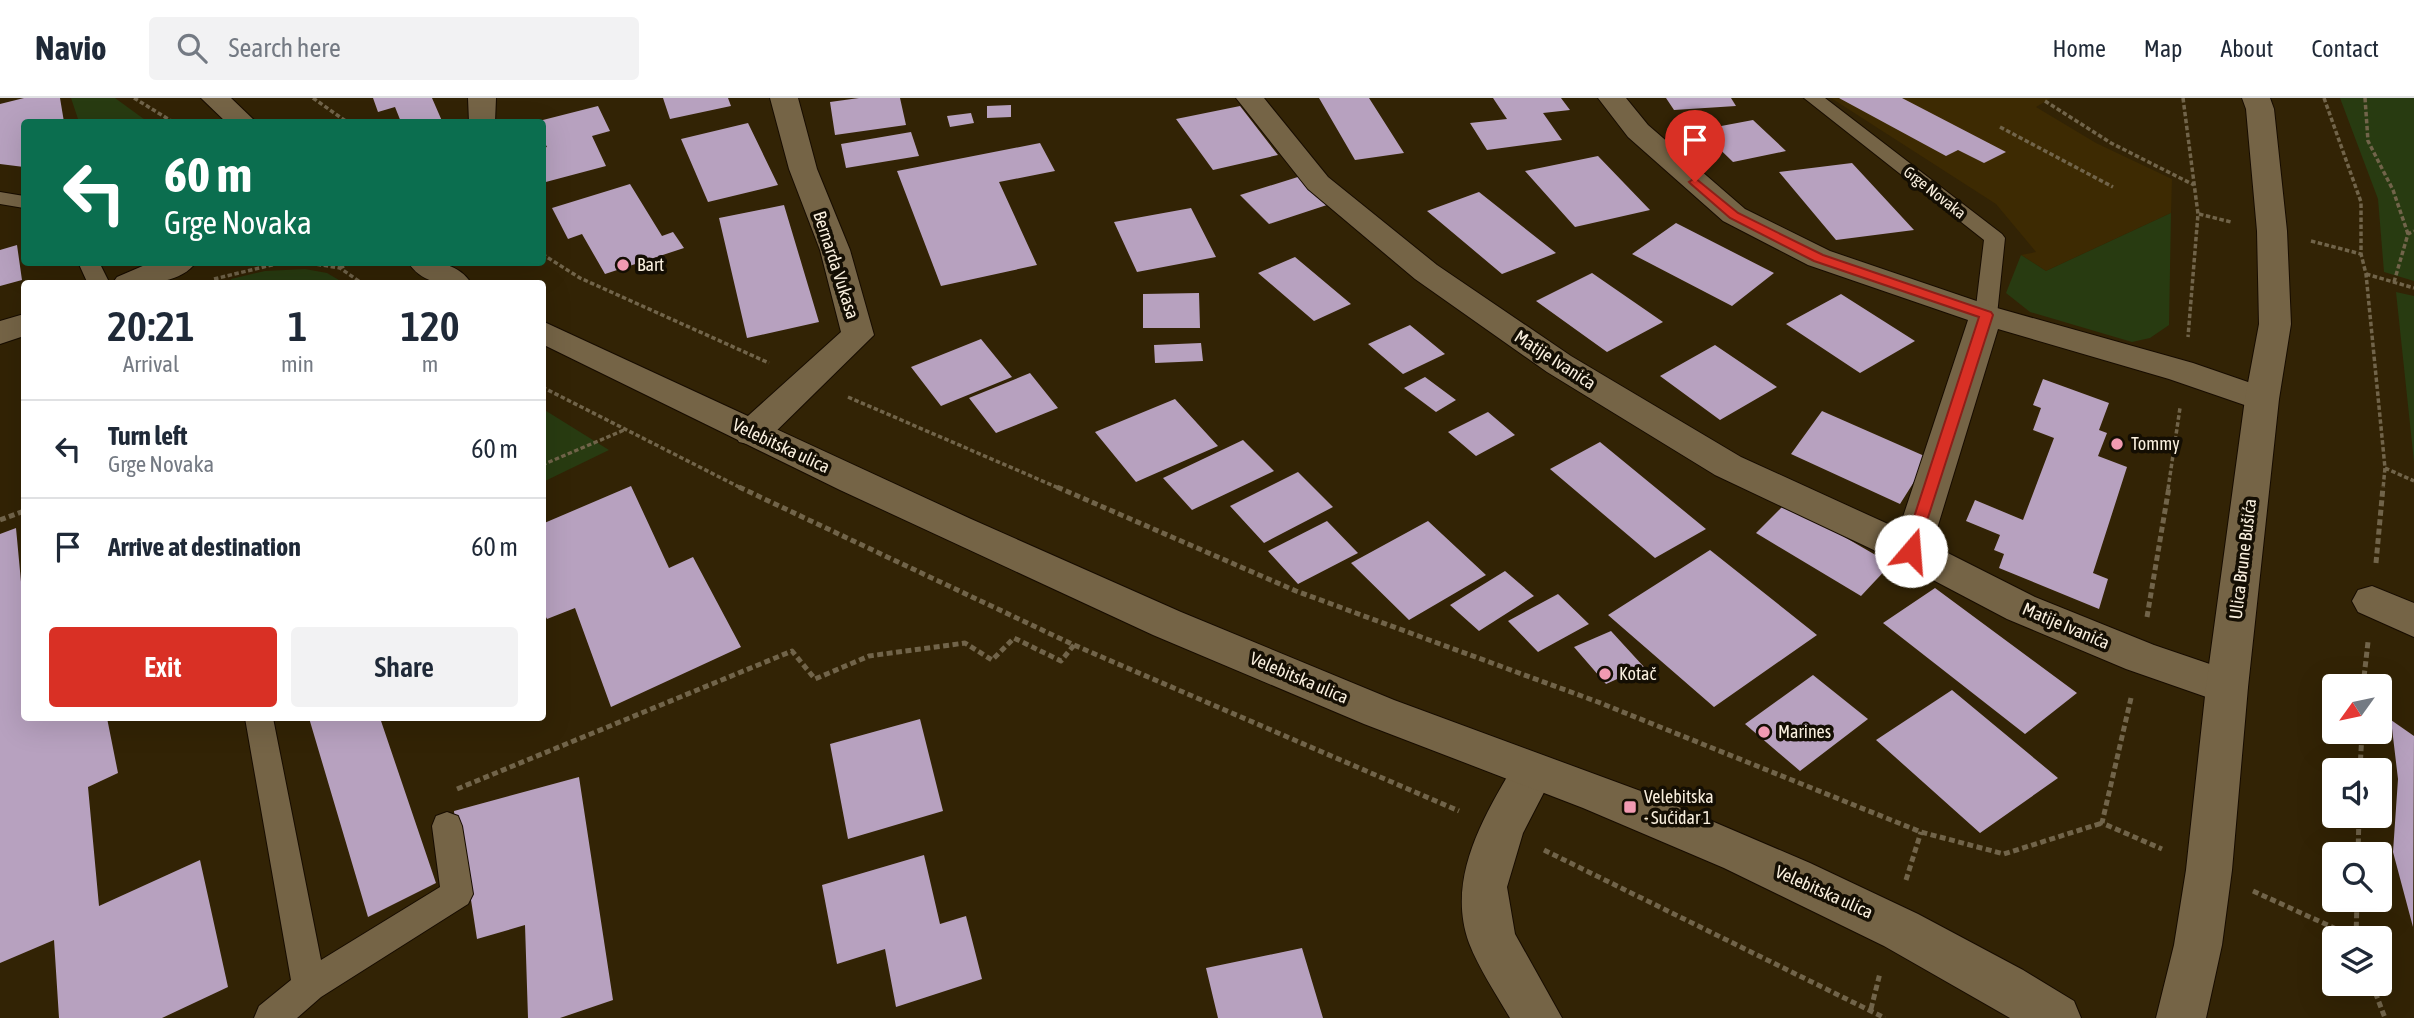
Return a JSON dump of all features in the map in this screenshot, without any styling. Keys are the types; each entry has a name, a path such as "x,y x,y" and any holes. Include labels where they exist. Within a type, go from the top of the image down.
{"street":[{"path":"215,98 239,119"},
{"path":"482,98 482,119"},
{"name":"Bernarda Vukasa","path":"752,433 858,335 835,250 803,169 784,98"},
{"name":"Matije Ivanića","path":"1250,98 1318,183 1426,272 1559,364 1728,466 1911,551 2021,608 2140,657 2227,687"},
{"path":"1612,98 1637,131 1734,215 1819,258 1986,315 2181,371 2262,399"},
{"name":"Ulica Brune Bušića","path":"2181,1018 2198,945 2262,399 2275,324 2272,231 2260,109 2256,98"},
{"path":"138,280 171,266"},
{"path":"429,266 450,280"},
{"path":"1911,551 1986,315"},
{"path":"0,333 21,325"},
{"name":"Velebitska ulica","path":"546,333 752,433 1178,628 1379,712 1630,807 1850,902 2056,1018"},
{"path":"2372,601 2414,621"},
{"path":"1533,771 1501,829 1484,887 1492,940 1537,1018"}],"lane":[{"name":"Grge Novaka","path":"1813,98 1995,238 1986,315"},
{"path":"0,198 21,202"},
{"path":"260,721 309,986"},
{"path":"271,1018 309,986 457,894 447,826"}],"path":[{"path":"134,98 168,119"},
{"path":"313,98 343,119"},
{"path":"2102,822 2140,657 2179,425 2181,371 2189,331 2198,214 2183,98"},
{"path":"2324,98 2361,202 2361,254 2366,274 2385,468 2364,674"},
{"path":"2365,98 2368,141 2393,190 2408,234 2394,282"},
{"path":"2045,102 2111,143 2195,186"},
{"path":"2000,127 2113,187"},
{"path":"2408,234 2414,231"},
{"path":"546,257 580,278 809,381 1296,592 1609,706 1921,832 2004,853 2102,822 2356,938 2357,912"},
{"path":"212,280 230,273 264,266"},
{"path":"328,266 341,268 358,280"},
{"path":"2366,274 2414,288"},
{"path":"546,389 696,467 1073,645 1501,829 1885,1018"},
{"path":"546,463 624,430"},
{"path":"2385,468 2414,481"},
{"path":"0,520 21,512"},
{"path":"447,826 441,795 792,651 815,679 869,656 965,643 992,660 1014,638 1061,661 1073,645"},
{"path":"2377,996 2385,1018"}],"shaded area":[{"path":"1831,98 2051,98 2036,107 2096,143 2172,179 2171,213 2046,271 2021,255 2036,252 1996,204"}],"green space":[{"path":"71,98 115,98 144,119 78,119"},
{"path":"2340,98 2414,98 2414,281 2384,272 2378,199"},
{"path":"2171,213 2169,325 2150,338 2132,342 2030,312 2006,293 2021,255 2046,271"},
{"path":"305,269 327,273 339,280 231,280 265,271"},
{"path":"2396,292 2414,296 2414,462"},
{"path":"546,411 609,450 546,481"}],"building":[{"path":"24,98 60,98 64,119 21,119 21,167 0,164 0,104"},
{"path":"373,98 432,98 441,119 400,119 395,107 378,112"},
{"path":"663,98 728,98 731,106 670,119"},
{"path":"859,98 900,98 906,125 835,135 830,102"},
{"path":"1319,98 1369,98 1404,153 1355,160"},
{"path":"1493,98 1561,98 1570,110 1543,113 1562,140 1487,150 1470,123 1507,119"},
{"path":"1666,98 1731,98 1736,106 1674,110"},
{"path":"1839,98 1902,98 2006,152 1984,163 1958,150 1946,156"},
{"path":"1011,105 1011,117 987,118 987,106"},
{"path":"598,106 610,131 592,136 606,166 546,182 546,119"},
{"path":"1240,106 1278,155 1213,170 1176,119"},
{"path":"971,113 974,123 950,127 947,116"},
{"path":"1753,120 1786,151 1733,162 1700,130"},
{"path":"748,123 778,185 708,202 681,139"},
{"path":"911,132 919,156 846,168 841,144"},
{"path":"1040,143 1055,171 999,182 1037,265 941,286 897,171"},
{"path":"1598,156 1650,210 1575,227 1525,171"},
{"path":"1852,163 1914,230 1836,240 1779,172"},
{"path":"1301,176 1330,204 1269,224 1240,195"},
{"path":"630,184 662,236 673,232 684,248 605,274 582,234 568,239 552,208"},
{"path":"1479,192 1556,253 1502,274 1427,211"},
{"path":"784,205 819,322 747,338 719,218"},
{"path":"1191,208 1216,257 1137,272 1114,222"},
{"path":"1676,223 1774,273 1732,306 1632,254"},
{"path":"17,245 22,280 0,286 0,250"},
{"path":"1295,257 1351,304 1314,321 1258,273"},
{"path":"1592,273 1663,322 1607,352 1536,301"},
{"path":"1199,293 1200,328 1143,328 1143,294"},
{"path":"1841,294 1915,341 1860,373 1786,324"},
{"path":"1410,325 1445,354 1403,374 1368,344"},
{"path":"981,339 1012,377 941,406 911,367"},
{"path":"1201,343 1203,361 1155,363 1154,345"},
{"path":"1715,345 1777,387 1720,420 1660,376"},
{"path":"1030,373 1058,408 996,433 969,398"},
{"path":"1425,377 1456,400 1436,412 1404,388"},
{"path":"2043,379 2109,403 2099,430 2107,433 2098,456 2127,467 2093,573 2108,579 2099,609 1999,568 2004,554 1994,550 2000,535 1966,521 1975,500 2023,520 2054,438 2033,430 2041,408 2033,405"},
{"path":"1175,399 1218,446 1136,482 1095,432"},
{"path":"1822,411 1929,458 1900,504 1791,454"},
{"path":"1488,412 1515,435 1476,456 1448,432"},
{"path":"1243,440 1274,471 1192,510 1163,478"},
{"path":"1600,442 1706,529 1655,558 1550,469"},
{"path":"1298,472 1333,507 1264,543 1230,506"},
{"path":"631,486 669,568 693,557 741,647 611,707 575,608 547,619 546,617 546,522"},
{"path":"1786,503 1891,564 1861,596 1756,533"},
{"path":"1327,521 1358,553 1298,584 1268,551"},
{"path":"1428,521 1486,575 1409,620 1351,563"},
{"path":"16,528 21,582 21,721 108,721 118,773 88,787 99,906 200,860 228,987 162,1018 59,1018 54,940 0,963 0,534"},
{"path":"1710,550 1817,635 1714,707 1608,615"},
{"path":"1505,571 1534,596 1479,631 1450,605"},
{"path":"1935,588 2077,693 2025,734 1883,623"},
{"path":"1558,594 1589,624 1538,652 1508,621"},
{"path":"1611,631 1644,667 1606,684 1574,647"},
{"path":"1813,675 1868,719 1800,771 1745,724"},
{"path":"1952,690 2058,778 1980,833 1876,740"},
{"path":"920,719 943,811 848,839 830,744"},
{"path":"310,721 381,721 436,883 368,917"},
{"path":"2392,721 2414,736 2413,927 2393,852 2398,779"},
{"path":"579,777 613,1000 560,1018 528,1018 525,925 477,939 467,874 459,877 454,811"},
{"path":"924,855 940,924 966,916 982,979 896,1007 885,949 837,964 822,885"},
{"path":"1302,948 1323,1018 1218,1018 1206,968"}],"place":[{"name":"Bart","path":"623,265"},
{"name":"Tommy","path":"2117,444"},
{"name":"Kotač","path":"1605,674"},
{"name":"Marines","path":"1764,732"},
{"name":"Velebitska - Sućidar 1","path":"1630,807"}],"route":[{"path":"1695,182 1734,215 1819,258 1986,315 1911,551"}]}
